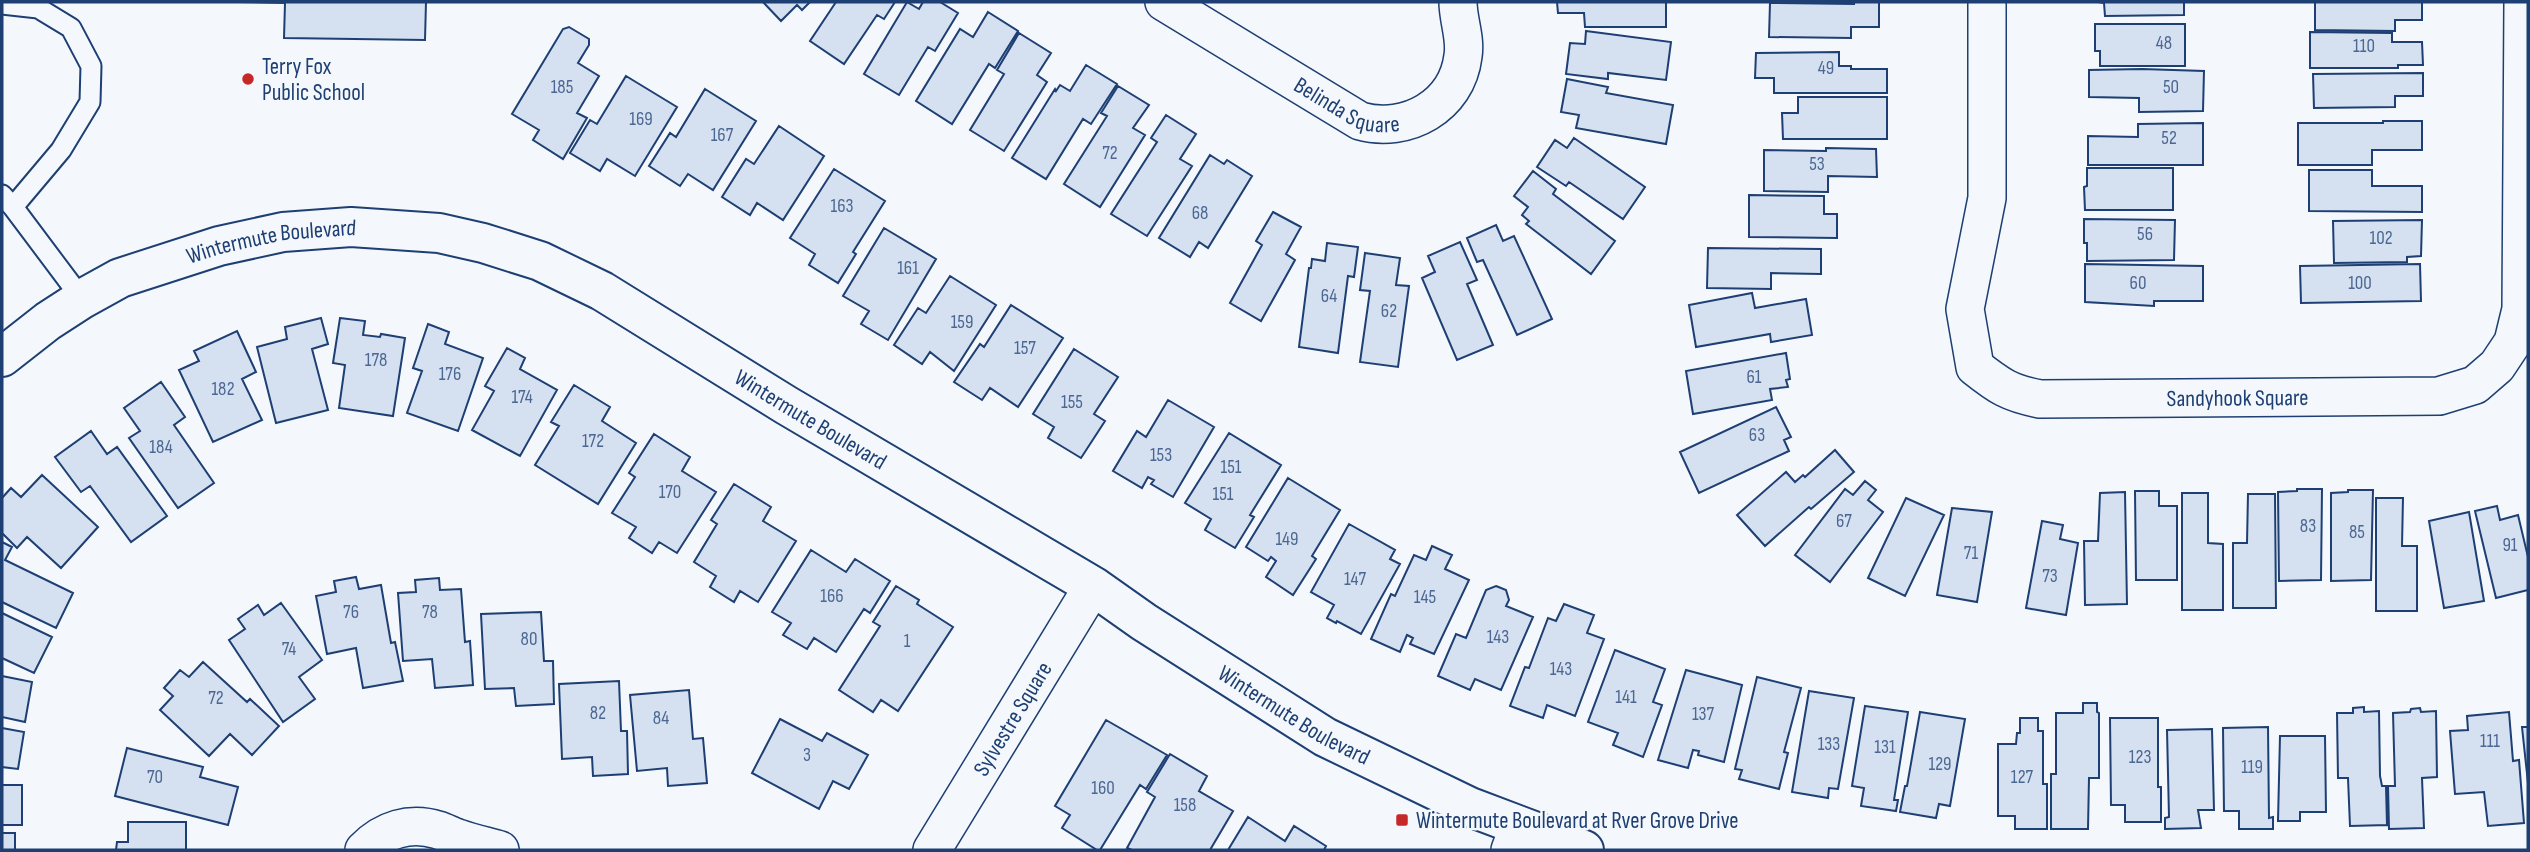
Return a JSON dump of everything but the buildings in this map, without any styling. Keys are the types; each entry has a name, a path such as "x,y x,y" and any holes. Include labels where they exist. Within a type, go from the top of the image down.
{"street":[{"name":"Belinda Square","path":"1164,2 1360,121 1394,125 1415,120 1429,112 1446,96 1458,78 1463,56 1458,2"},
{"name":"Sandyhook Square","path":"1987,2 1987,198 1965,309 1975,367 2002,388 2040,399 2439,396 2475,385 2497,366 2514,342 2521,309 2523,2"},
{"name":"Wintermute Boulevard","path":"2,357 30,334 82,299 120,278 147,267 219,246 283,232 351,227 439,233 483,243 540,261 602,291 786,405 1093,586 1144,622 1325,737 1470,807 1515,838 1584,850"},
{"name":"Sylvestre Square","path":"932,850 1093,586"},
{"path":"364,850 388,832 408,826 440,830 454,837 500,850"}],"lane":[{"path":"2,4 38,8 71,28 91,66 90,102 61,150 7,201 82,299"}],"place":[{"name":"Terry Fox Public School","path":"248,79"},
{"name":"Wintermute Boulevard at Rver Grove Drive","path":"1402,820"}]}
